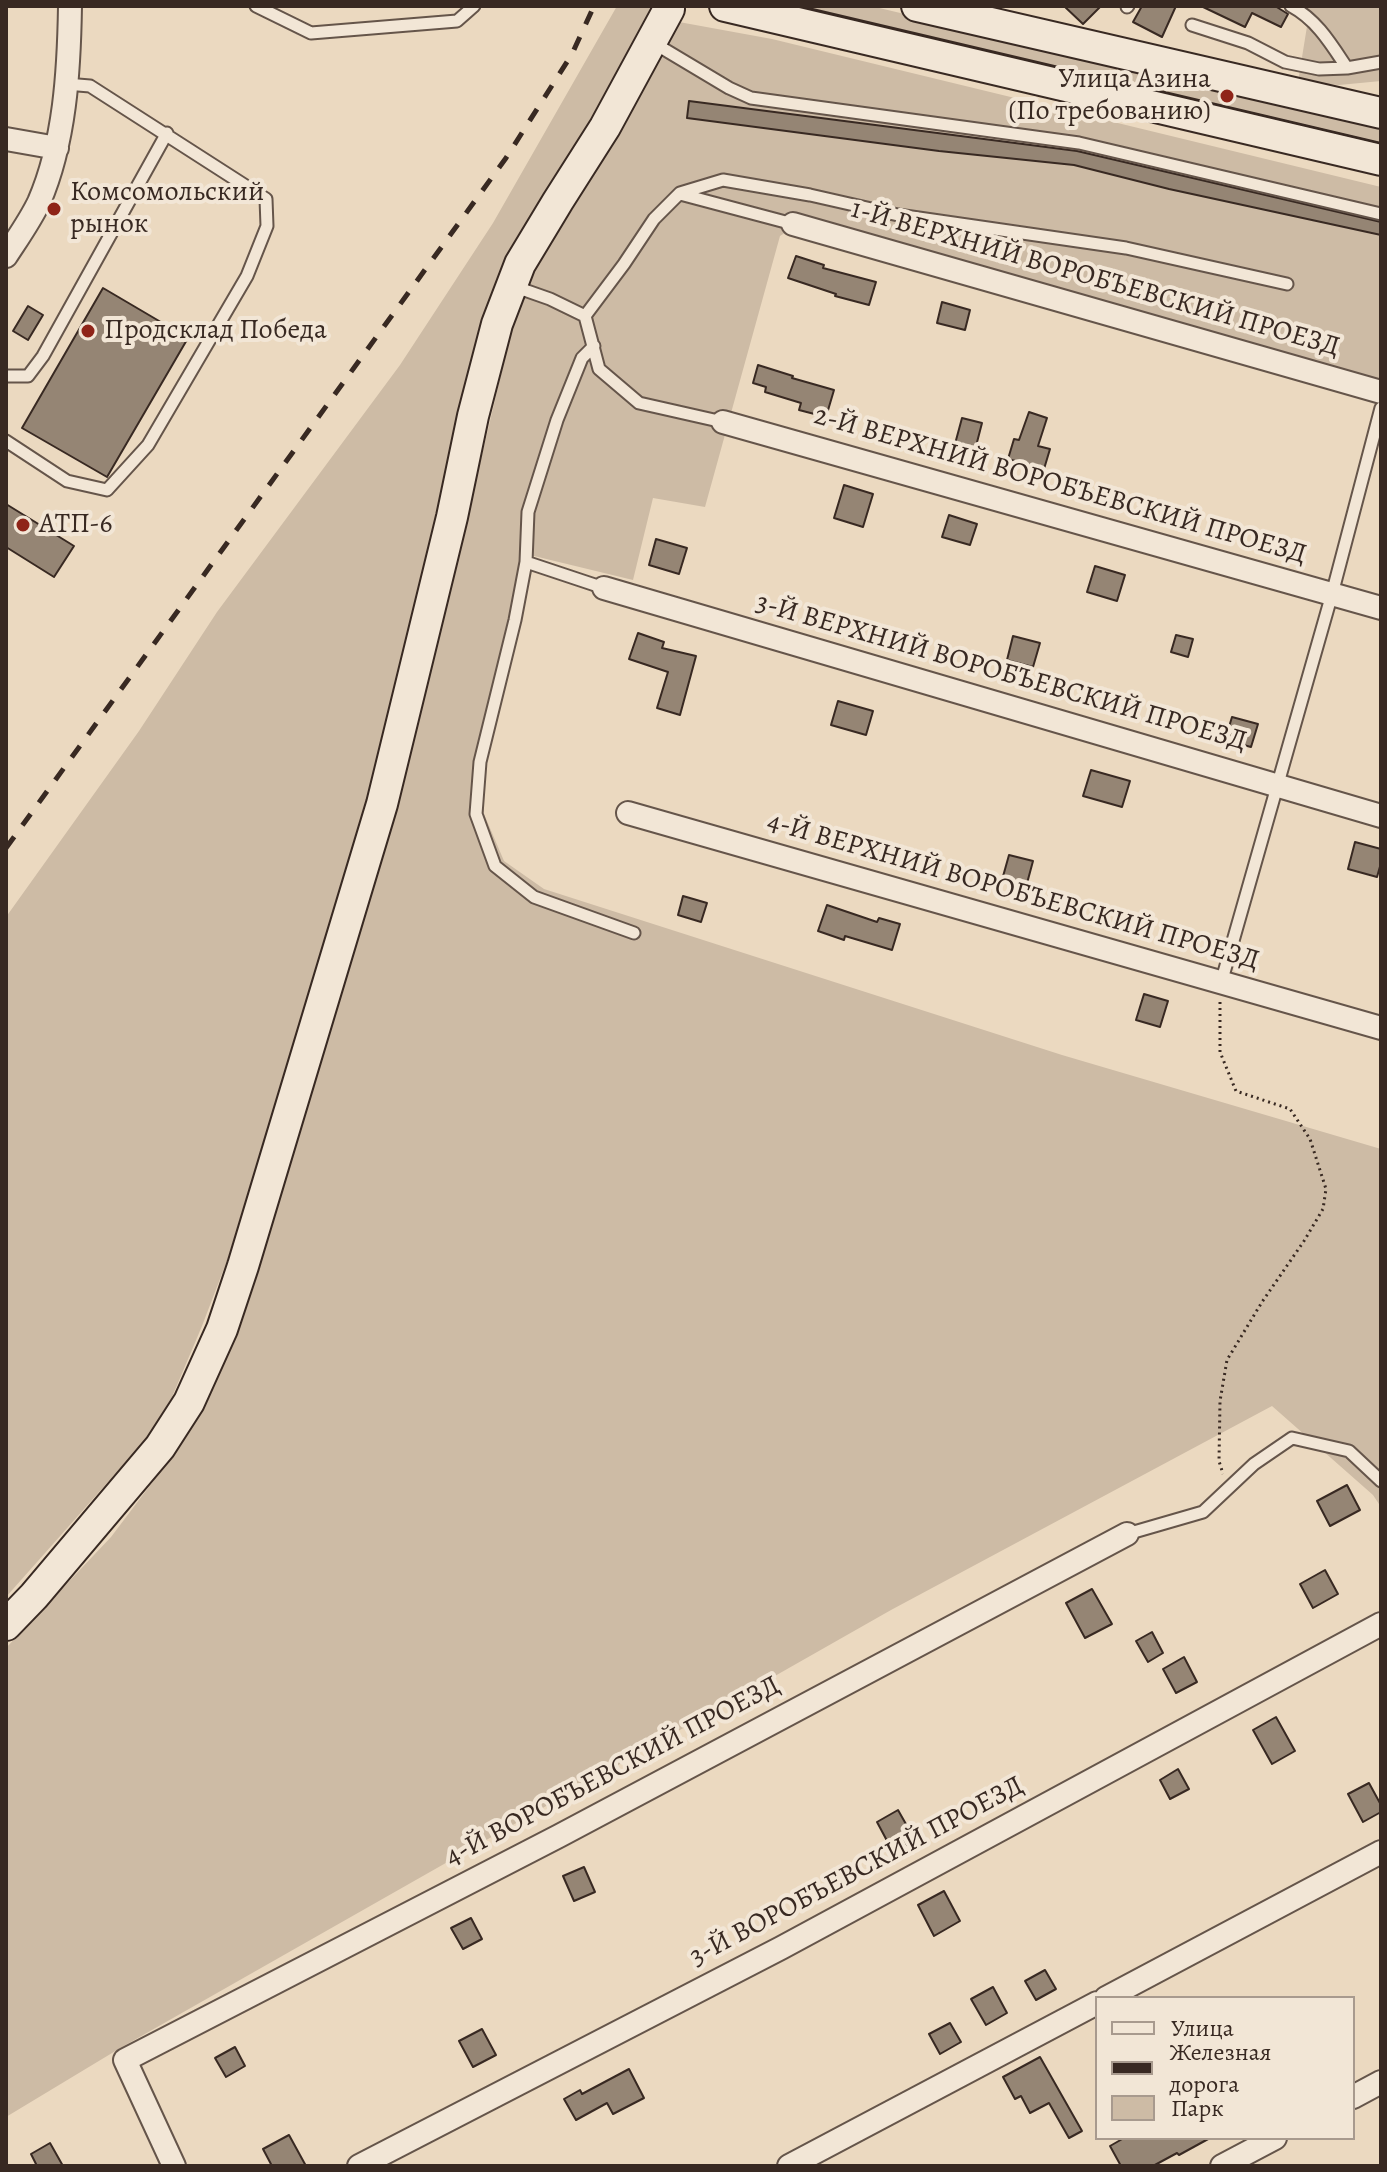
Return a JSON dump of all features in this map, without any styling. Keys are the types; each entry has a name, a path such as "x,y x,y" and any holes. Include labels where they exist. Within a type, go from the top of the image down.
{"street":[{"path":"6,256 39,202 57,148 66,84 70,6"},
{"path":"725,6 1381,160"},
{"path":"917,6 1373,106"},
{"path":"6,1625 160,1447 189,1402 222,1329 382,804 497,324 520,264 605,127 669,9"},
{"path":"6,139 57,148"},
{"name":"1-Й ВЕРХНИЙ ВОРОБЪЕВСКИЙ ПРОЕЗД","path":"793,224 1381,392"},
{"name":"2-Й ВЕРХНИЙ ВОРОБЪЕВСКИЙ ПРОЕЗД","path":"723,422 1381,608"},
{"name":"3-Й ВЕРХНИЙ ВОРОБЪЕВСКИЙ ПРОЕЗД","path":"604,588 1381,816"},
{"name":"4-Й ВЕРХНИЙ ВОРОБЪЕВСКИЙ ПРОЕЗД","path":"628,813 1381,1028"},
{"name":"4-Й ВОРОБЪЕВСКИЙ ПРОЕЗД","path":"174,2166 125,2060 559,1836 1127,1534"},
{"name":"3-Й ВОРОБЪЕВСКИЙ ПРОЕЗД","path":"359,2166 795,1940 1381,1624"},
{"path":"1110,1996 1381,1852"},
{"path":"789,2166 1095,2004"},
{"path":"1355,2096 1381,2082"},
{"path":"1222,2166 1271,2140"}],"lane":[{"path":"256,6 311,33 457,21 474,6"},
{"path":"1291,6 1324,32 1347,68"},
{"path":"1192,25 1248,43 1285,62 1319,69 1381,62"},
{"path":"651,42 751,98 1079,143 1381,214"},
{"path":"6,441 67,481 107,490 148,445 247,276 267,226 266,199 90,86 66,84"},
{"path":"6,375 28,376 43,356 167,133"},
{"path":"585,316 654,219 680,193 723,180 898,215 1126,248 1287,284"},
{"path":"680,193 793,224"},
{"path":"513,286 585,316 599,369 639,403 723,422"},
{"path":"594,346 582,358 562,408 528,512 526,562 480,762 476,814 495,866 534,897 634,933"},
{"path":"1221,983 1279,787 1381,408"},
{"path":"526,562 604,588"},
{"path":"1127,1534 1203,1512 1254,1464 1292,1438 1349,1451 1381,1481"}],"path":[{"path":"1221,983 1220,1052 1236,1091 1290,1109 1310,1139 1326,1189 1323,1209 1227,1360 1220,1401 1219,1461 1227,1489"}],"green space":[{"path":"617,6 656,6 594,120 547,193 437,519 368,798 228,1258 202,1326 172,1397 147,1438 6,1597 6,917 139,731 217,612 400,365 493,223"},
{"path":"776,6 871,6 1381,128 1381,150"},
{"path":"1300,6 1381,6 1381,81 1339,85 1298,82 1309,14"},
{"path":"679,22 772,39 1381,187 1381,403 789,230 780,236 705,507 653,498 633,580 534,556 484,771 484,814 504,861 544,889 1062,1055 1381,1149 1381,1507 1373,1495 1272,1406 891,1610 122,2047 6,2117 6,1648 111,1537 170,1459 200,1406 396,803 512,328 532,270"}],"building":[{"path":"1064,6 1101,6 1083,24"},
{"path":"1142,6 1176,6 1162,37 1133,22"},
{"path":"1201,6 1275,6 1288,14 1281,27 1252,13 1245,27"},
{"path":"689,101 1077,151 1381,222 1381,235 1074,165 687,118"},
{"path":"796,256 824,265 823,268 876,282 869,305 788,278"},
{"path":"103,288 188,338 107,477 22,428"},
{"path":"942,302 970,310 965,330 937,323"},
{"path":"28,306 43,315 28,340 13,331"},
{"path":"758,365 834,390 826,417 799,410 801,403 765,392 766,387 753,383"},
{"path":"1029,412 1047,418 1038,446 1050,449 1044,469 1008,459 1014,439 1019,440"},
{"path":"962,418 982,423 975,450 955,444"},
{"path":"844,485 873,494 863,527 834,518"},
{"name":"АТП-6","path":"6,504 74,546 54,577 6,547"},
{"path":"949,515 977,524 970,545 942,537"},
{"path":"656,539 687,548 679,574 649,565"},
{"path":"1095,566 1125,575 1117,601 1087,592"},
{"path":"638,633 664,642 662,648 696,656 680,715 657,708 668,672 629,659"},
{"path":"1176,635 1193,639 1188,657 1171,652"},
{"path":"1013,636 1040,643 1033,667 1007,660"},
{"path":"838,701 873,711 866,735 831,725"},
{"path":"1232,717 1258,724 1251,747 1225,740"},
{"path":"1091,770 1130,781 1122,807 1083,796"},
{"path":"1355,842 1381,849 1377,877 1348,869"},
{"path":"1009,855 1033,861 1026,887 1002,880"},
{"path":"683,896 707,903 701,922 678,915"},
{"path":"827,905 877,922 879,918 900,924 892,950 818,931"},
{"path":"1144,994 1168,1001 1160,1027 1136,1020"},
{"path":"1347,1485 1360,1510 1330,1526 1317,1501"},
{"path":"1325,1570 1338,1594 1313,1608 1300,1584"},
{"path":"1092,1589 1112,1624 1085,1638 1066,1603"},
{"path":"1152,1632 1163,1653 1148,1662 1136,1641"},
{"path":"1184,1657 1197,1682 1176,1693 1163,1669"},
{"path":"1276,1717 1295,1751 1272,1764 1253,1730"},
{"path":"1178,1769 1189,1789 1170,1799 1160,1780"},
{"path":"1369,1783 1381,1805 1381,1812 1363,1822 1348,1794"},
{"path":"898,1810 915,1840 893,1852 877,1822"},
{"path":"584,1867 595,1892 574,1901 563,1876"},
{"path":"944,1891 960,1921 934,1936 918,1905"},
{"path":"471,1918 482,1939 463,1949 451,1928"},
{"path":"1045,1970 1056,1989 1036,2000 1025,1981"},
{"path":"993,1987 1007,2013 986,2025 971,1999"},
{"path":"950,2023 961,2042 940,2054 929,2034"},
{"path":"482,2029 496,2055 473,2067 459,2041"},
{"path":"235,2047 245,2066 226,2077 215,2058"},
{"path":"1040,2057 1082,2131 1069,2138 1049,2103 1030,2113 1021,2096 1015,2099 1003,2077"},
{"path":"629,2069 644,2098 613,2114 607,2103 576,2120 564,2099 580,2090 582,2094"},
{"path":"289,2135 306,2166 272,2166 263,2149"},
{"path":"1120,2140 1206,2140 1153,2166 1121,2166 1110,2146"},
{"path":"50,2143 63,2166 37,2166 31,2154"}],"tram line":[{"path":"800,6 1381,143"}],"railway":[{"path":"6,848 506,158 572,54 594,6"}],"place":[{"name":"Улица Азина (По требованию)","path":"1227,96"},
{"name":"Комсомольский рынок","path":"54,209"},
{"name":"Продсклад Победа","path":"88,331"},
{"name":"АТП-6","path":"23,525"}]}
